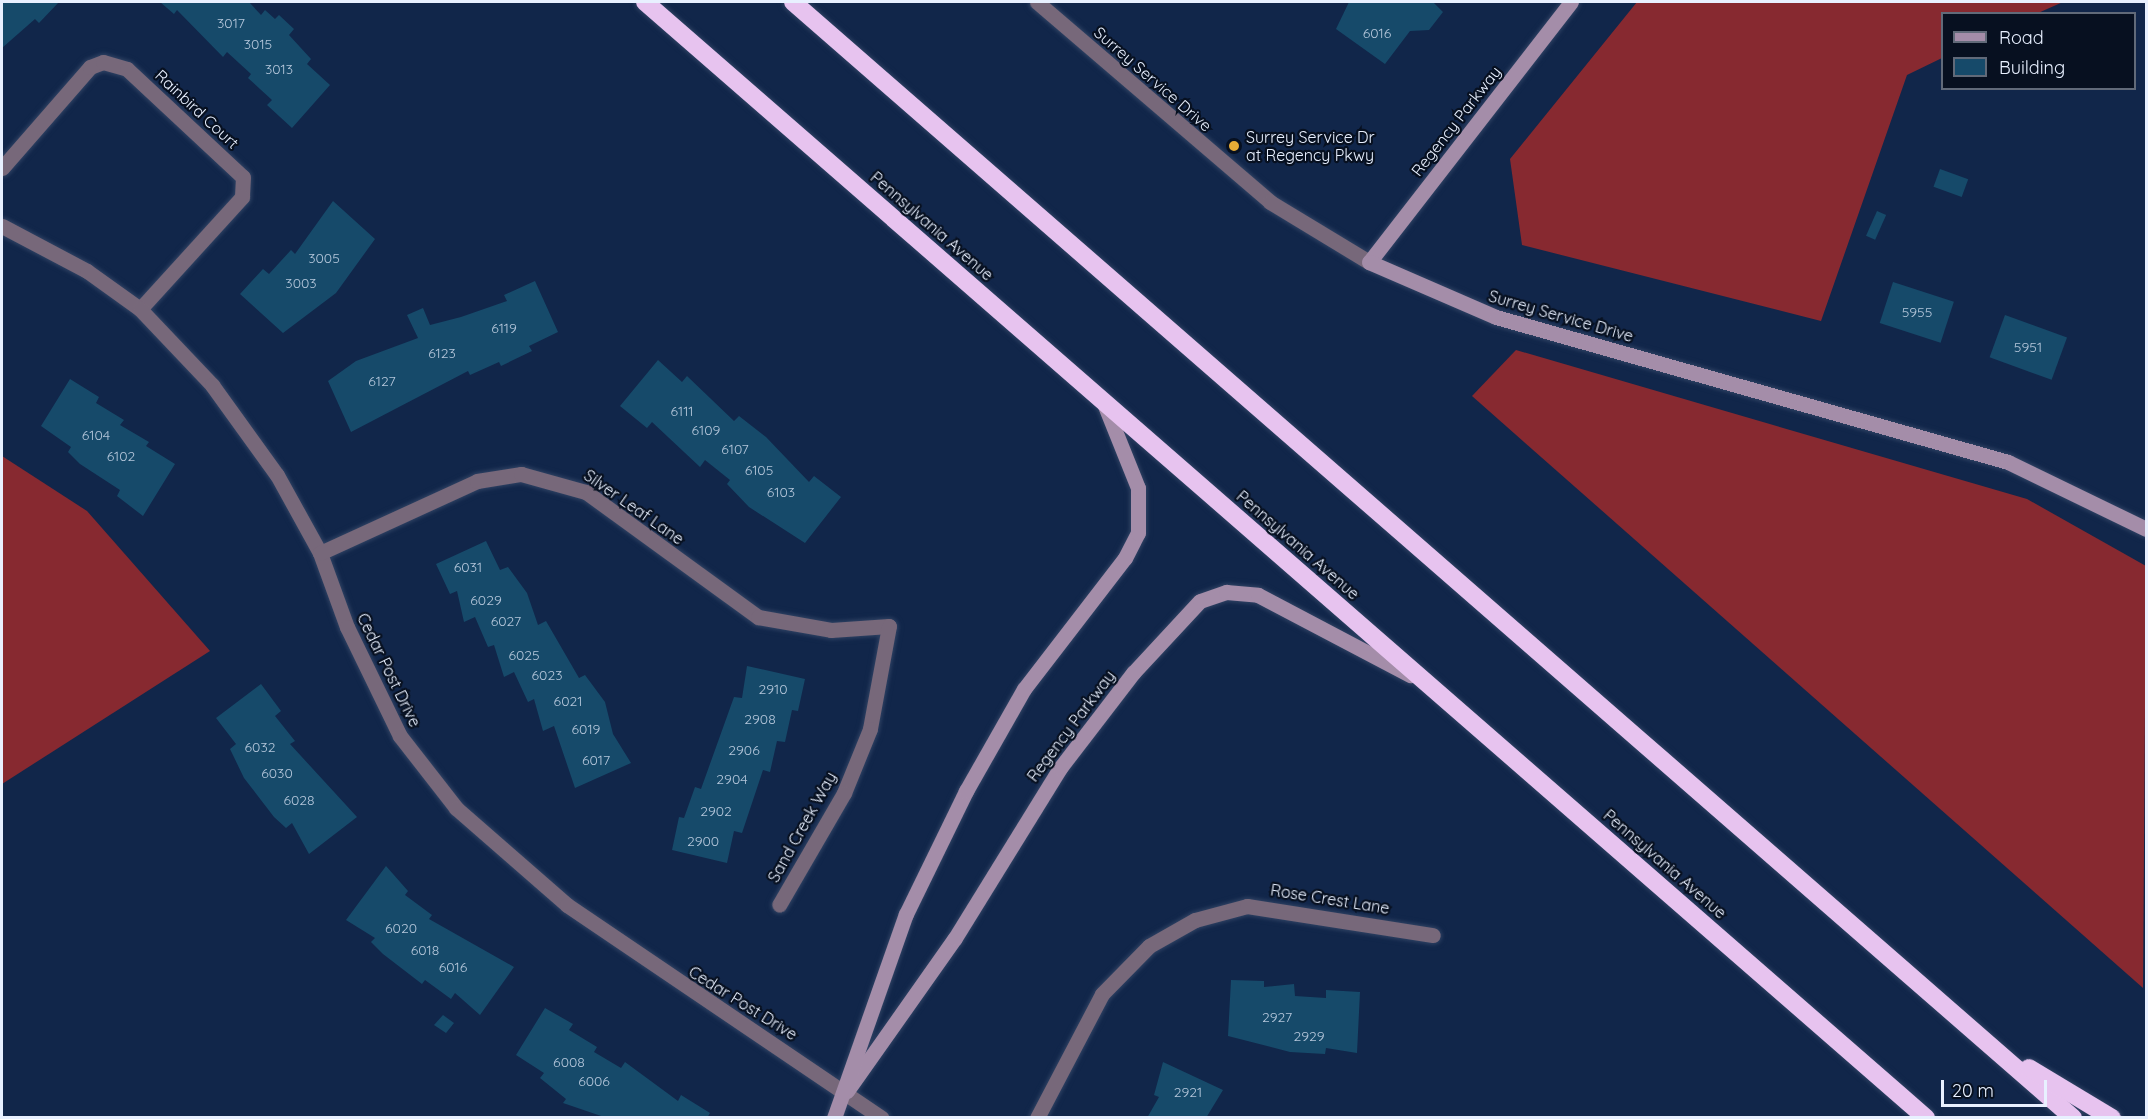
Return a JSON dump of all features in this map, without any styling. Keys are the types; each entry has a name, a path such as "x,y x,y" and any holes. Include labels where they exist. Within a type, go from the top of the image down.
{"highway":[{"name":"Pennsylvania Avenue","path":"645,2 1926,1118"},
{"path":"793,2 2073,1118"},
{"path":"1993,1046 2112,1118"}],"street":[{"name":"Surrey Service Drive","path":"1037,2 1270,202 1369,262 1414,286 1496,317 2008,462 2146,529"},
{"name":"Regency Parkway","path":"1369,262 1571,2"},
{"name":"Rainbird Court","path":"2,168 90,67 103,62 127,69 243,177 242,197 140,309"},
{"name":"Cedar Post Drive","path":"2,226 87,271 140,309 177,343 250,435 320,553 375,690 400,736 456,808 567,905 847,1091"},
{"name":"Regency Parkway","path":"834,1118 847,1091 906,914 966,791 1024,689 1125,558 1138,533 1138,488 1103,400"},
{"name":"Silver Leaf Lane","path":"320,553 477,481 520,474 586,492 758,617 831,630 889,626"},
{"name":"Regency Parkway","path":"847,1091 955,938 1060,768 1133,674 1200,601 1226,592 1258,595 1426,683"},
{"name":"Sand Creek Way","path":"779,905 844,794 870,729 889,626"},
{"name":"Rose Crest Lane","path":"1037,1118 1102,994 1149,946 1195,920 1257,906 1433,935"},
{"path":"847,1091 882,1118"}],"shaded area":[{"path":"1637,2 2063,2 2040,12 1941,12 1941,58 1907,75 1821,321 1522,245 1510,159"},
{"path":"1516,350 2027,499 2146,566 2143,988 1472,396"},
{"path":"2,456 87,511 210,651 2,784"}],"building":[{"path":"2,2 59,2 39,23 35,19 2,48"},
{"path":"160,2 249,2 261,15 265,10 275,19 279,15 294,29 289,35 311,59 307,64 330,85 292,128 267,105 272,100 248,78 251,74 227,52 223,57 177,10 174,14"},
{"path":"1349,2 1433,2 1443,12 1429,30 1410,31 1385,64 1336,29"},
{"path":"1940,169 1968,179 1962,197 1934,187"},
{"path":"333,201 375,239 336,293 283,333 240,294 263,269 269,274 291,250 295,254"},
{"path":"1877,211 1886,215 1875,240 1866,236"},
{"path":"535,281 558,332 529,346 532,351 501,366 499,362 470,375 468,371 351,432 328,381 356,361 418,338 407,315 423,308 430,325 461,317 507,301 504,295"},
{"path":"1893,282 1954,302 1941,343 1880,323"},
{"path":"2005,315 2067,338 2052,380 1990,357"},
{"path":"658,360 682,382 687,376 734,421 739,416 766,437 809,482 814,476 841,497 805,543 749,507 727,484 730,480 705,460 700,467 652,422 647,428 620,406"},
{"path":"70,379 99,397 96,403 124,420 120,425 149,442 146,446 175,464 143,516 117,496 120,490 80,464 68,452 71,447 41,426"},
{"path":"486,541 500,570 508,567 527,593 538,625 546,621 579,678 585,675 605,702 613,734 631,763 575,788 554,726 543,731 534,699 528,702 514,672 504,677 494,645 488,647 475,617 464,622 457,591 450,594 436,564"},
{"path":"747,666 805,679 798,711 792,710 785,742 777,741 770,772 763,770 742,833 734,831 727,863 672,850 679,817 684,818 695,787 701,789 734,697 742,698"},
{"path":"261,684 281,711 275,716 295,741 290,744 357,817 309,854 292,823 286,828 274,817 244,778 230,749 236,744 216,718"},
{"path":"386,866 408,891 405,895 432,915 429,919 514,967 480,1015 455,993 451,999 425,980 422,984 383,954 371,942 375,938 346,920"},
{"path":"1231,980 1264,981 1264,987 1294,984 1295,996 1326,998 1326,990 1360,992 1357,1053 1326,1048 1325,1054 1290,1052 1228,1036"},
{"path":"545,1008 573,1024 569,1030 597,1047 594,1052 621,1068 625,1062 678,1101 681,1095 710,1113 707,1118 607,1118 563,1103 566,1099 540,1078 544,1073 516,1055"},
{"path":"443,1015 454,1023 446,1033 434,1025"},
{"path":"1163,1062 1223,1090 1206,1118 1147,1118 1159,1097 1154,1095"}],"place":[{"name":"Surrey Service Dr at Regency Pkwy","path":"1234,146"}]}
